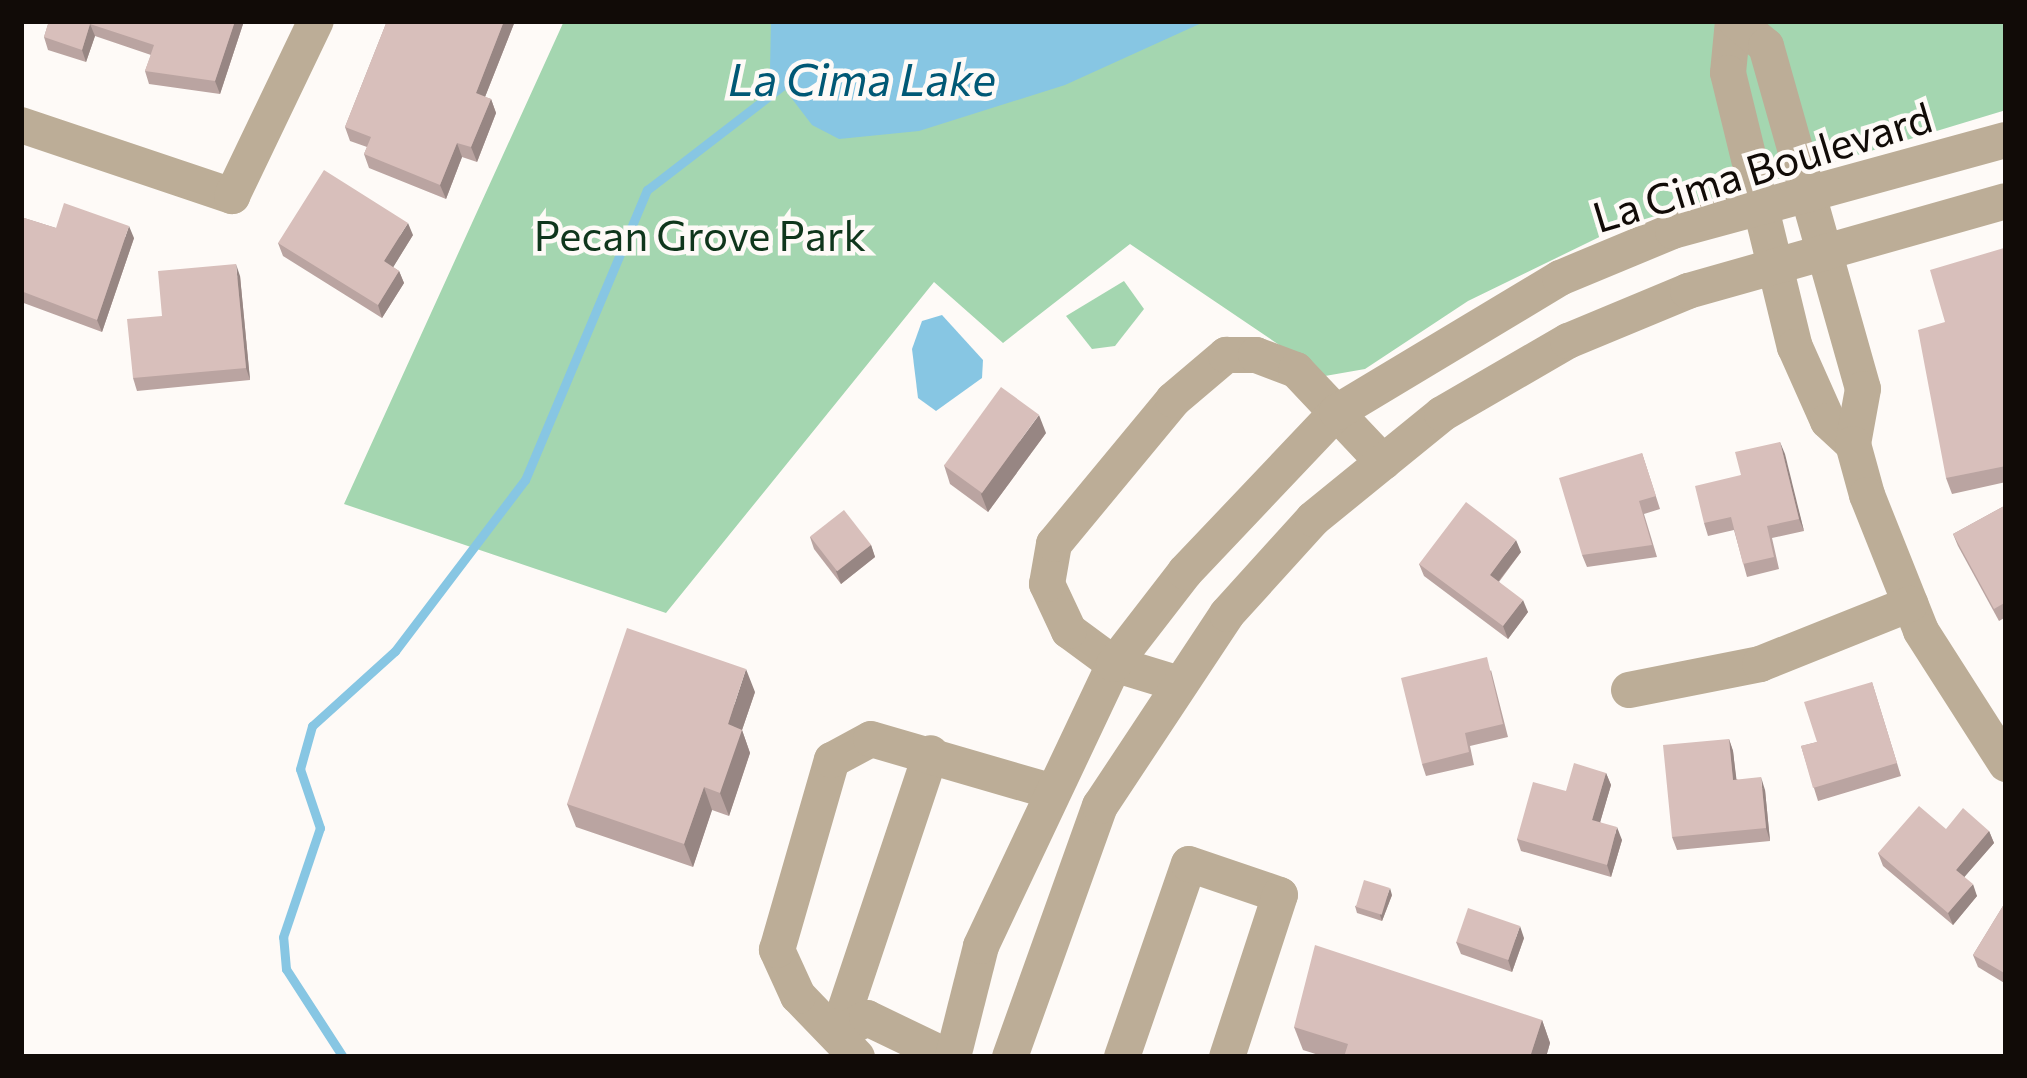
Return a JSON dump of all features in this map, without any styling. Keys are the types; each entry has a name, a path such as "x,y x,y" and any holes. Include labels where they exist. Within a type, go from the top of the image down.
{"street":[{"path":"21,125 232,196 316,21"},
{"path":"1735,21 1766,46 1863,389 1853,445"},
{"path":"1735,21 1728,73 1795,346 1828,421 1853,445 1910,604 2006,764"},
{"name":"La Cima Boulevard","path":"951,1057 981,946 1047,790 1114,664 1185,572 1337,412 1560,278 1761,207 2006,140"},
{"path":"1010,1057 1100,806 1176,683 1313,518 1383,462 1568,340 1775,266 2006,200"},
{"path":"1176,683 1114,664 1069,631 1048,566 1086,500 1173,400 1226,355 1256,356 1296,370 1383,462"},
{"path":"1629,690 1760,664 1910,604"},
{"path":"847,1045 798,996 777,950 788,887 832,760 872,739 1047,790"},
{"path":"847,1045 931,753"},
{"path":"1122,1057 1189,863 1280,895 1227,1057"},
{"path":"847,1045 867,1018 951,1057"}],"green space":[{"name":"Pecan Grove Park","path":"564,21 2006,21 2006,110 1622,226 1468,301 1365,369 1325,376 1130,244 1003,343 934,282 666,613 344,504"},
{"path":"1124,281 1144,309 1115,346 1092,349 1066,316"}],"water":[{"name":"La Cima Lake","path":"771,21 1206,21 1065,85 919,131 839,139 812,125 770,70"},
{"path":"942,315 983,360 982,378 936,411 918,398 912,349 922,321"}],"building":[{"path":"49,21 235,21 215,81 145,71 154,45 90,24 82,50 44,37"},
{"path":"387,21 504,21 476,93 491,99 471,147 457,143 440,185 364,154 371,137 345,127"},
{"path":"324,170 408,223 384,261 399,271 378,305 278,243"},
{"path":"64,203 129,226 97,320 21,291 21,217 56,228"},
{"path":"2004,248 2006,466 1946,478 1918,330 1945,322 1930,270"},
{"path":"236,264 246,368 133,378 127,319 162,316 158,271"},
{"path":"1001,387 1039,415 982,493 944,465"},
{"path":"1780,442 1799,519 1767,526 1774,557 1743,564 1731,517 1704,523 1695,486 1741,475 1735,452"},
{"path":"1642,453 1656,496 1639,501 1652,545 1582,555 1559,478"},
{"path":"1466,502 1516,540 1490,575 1523,600 1503,626 1419,564"},
{"path":"2006,505 2006,602 1994,609 1953,534"},
{"path":"844,510 871,545 837,571 810,536"},
{"path":"627,628 746,669 728,724 742,730 720,793 704,787 684,844 567,804"},
{"path":"1487,657 1503,724 1465,733 1469,752 1422,764 1401,678"},
{"path":"1872,682 1897,763 1813,788 1801,746 1817,742 1804,702"},
{"path":"1729,739 1733,780 1761,777 1766,828 1672,837 1663,745"},
{"path":"1574,763 1606,773 1592,820 1617,827 1607,865 1517,839 1533,782 1566,791"},
{"path":"1919,806 1946,829 1963,808 1989,831 1956,870 1973,884 1948,913 1878,853"},
{"path":"1364,880 1390,888 1382,915 1356,907"},
{"path":"2006,901 2006,974 1973,955"},
{"path":"1468,908 1520,926 1508,960 1456,942"},
{"path":"1315,945 1542,1020 1530,1057 1344,1057 1348,1044 1294,1027"}],"waterway":[{"path":"343,1057 286,969 283,937 320,828 300,769 312,726 395,651 525,480 647,190 791,79"}]}
